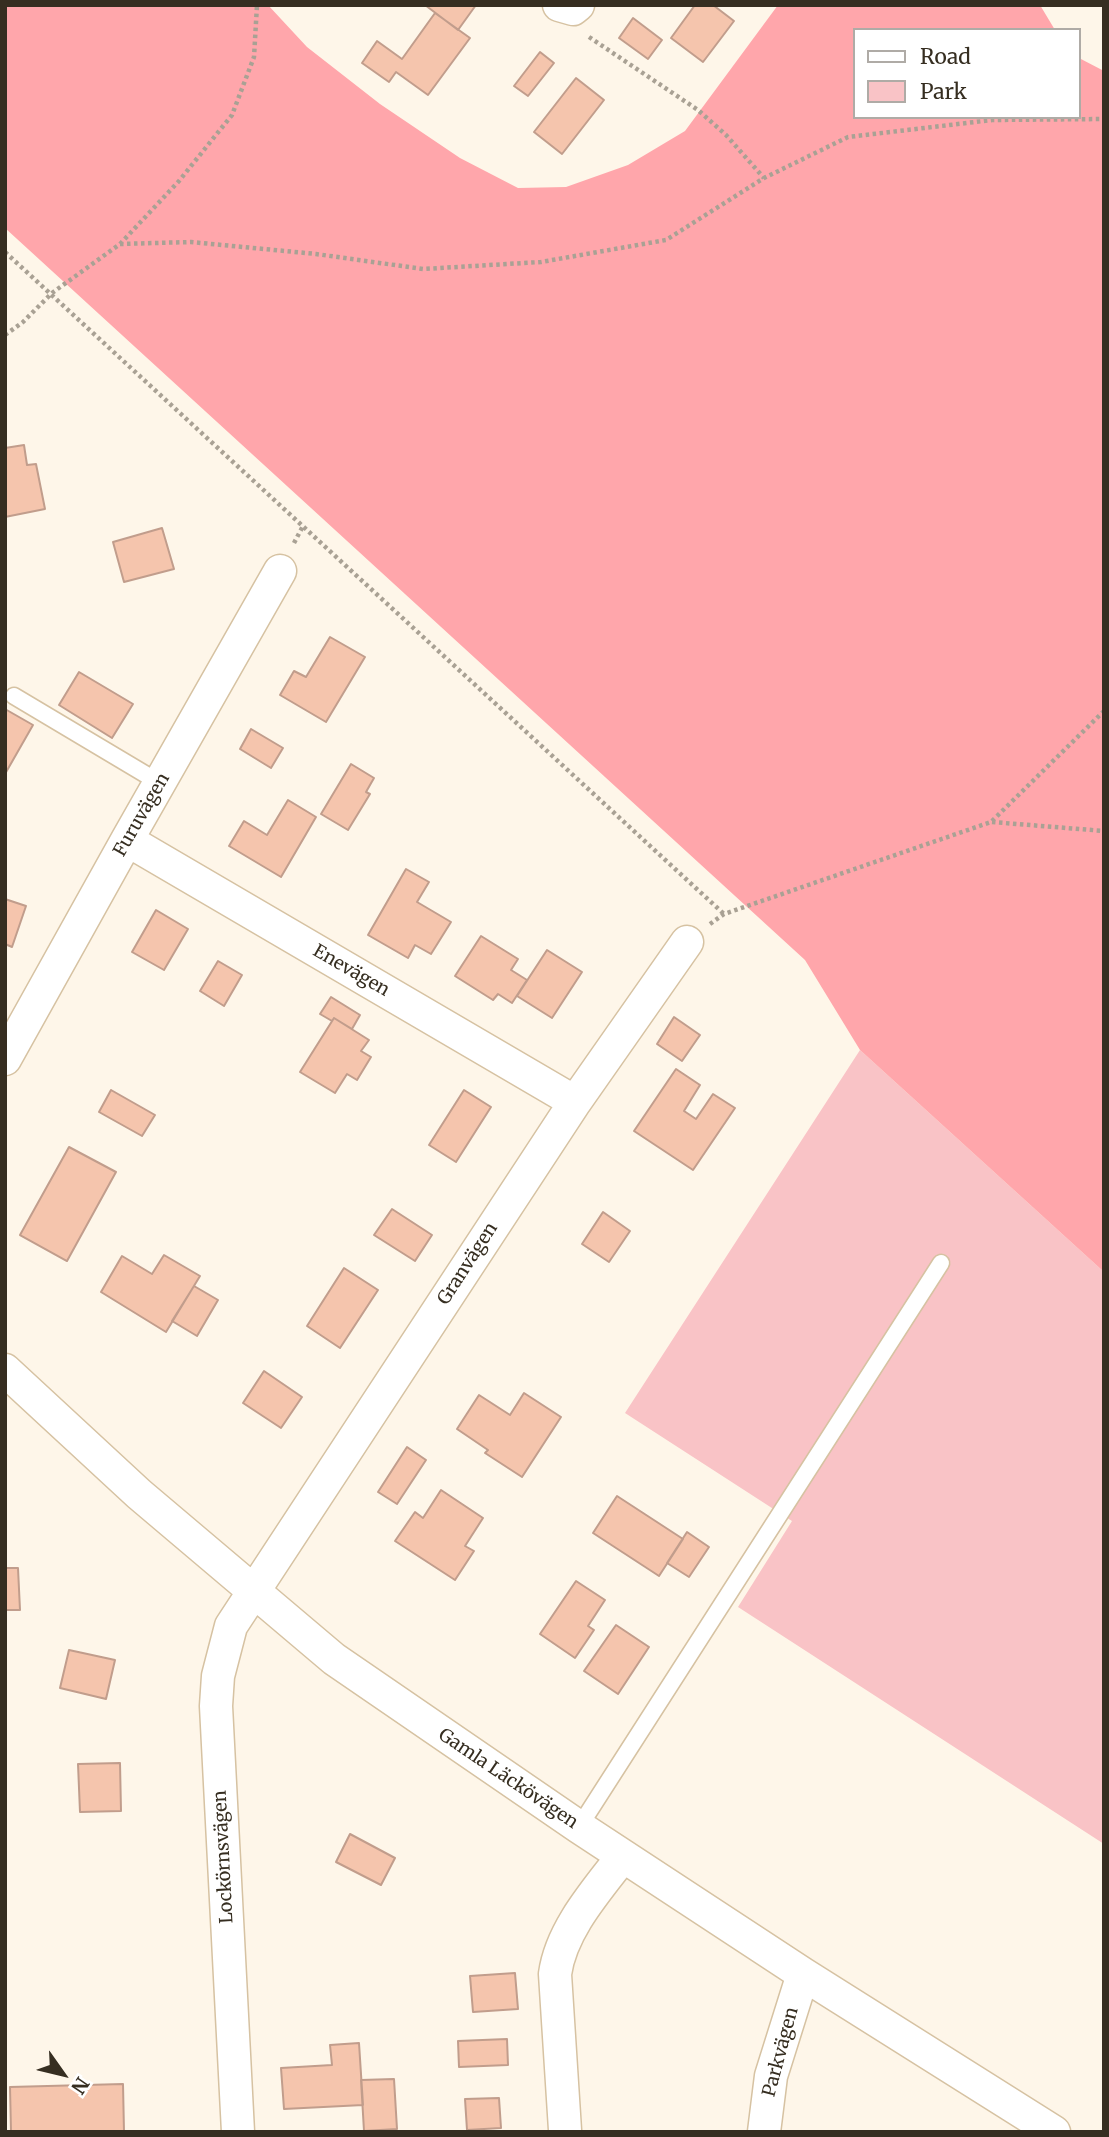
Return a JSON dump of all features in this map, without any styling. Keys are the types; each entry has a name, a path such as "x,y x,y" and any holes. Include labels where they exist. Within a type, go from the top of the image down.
{"street":[{"name":"Furuvägen","path":"5,1059 280,572"},
{"name":"Enevägen","path":"127,840 575,1101"},
{"name":"Granvägen","path":"254,1590 575,1101 687,942"},
{"name":"Gamla Läckövägen","path":"5,1370 139,1493 334,1659 623,1856 803,1974 1054,2132"},
{"name":"Lockörnsvägen","path":"238,2132 216,1706 218,1676 231,1626 254,1590"},
{"path":"565,2130 555,1975 557,1959 573,1926 623,1856"},
{"name":"Parkvägen","path":"764,2132 771,2076 803,1974"}],"lane":[{"path":"14,696 160,783"},
{"path":"579,1827 941,1263"}],"path":[{"path":"5,335 23,322 52,293 120,244 179,181 232,115 254,57 257,5"},
{"path":"570,7 587,35 698,110 726,135 764,178"},
{"path":"120,244 191,242 316,254 423,270 541,262 666,240 764,178 848,137 992,120 1104,119"},
{"path":"5,252 724,914"},
{"path":"991,822 1104,711"},
{"path":"687,942 724,914 991,822 1104,831"}],"green space":[{"path":"860,1050 1104,1272 1104,1844 738,1607 792,1521 625,1413"}],"shaded area":[{"path":"5,5 268,5 307,47 380,104 460,158 518,188 566,187 628,165 685,131 778,5 1040,5 1054,28 853,28 853,119 1081,119 1081,59 1104,71 1104,1272 860,1050 805,960 5,228"}],"building":[{"path":"425,5 476,5 458,30"},
{"path":"695,5 713,5 734,21 703,62 671,38"},
{"path":"435,13 470,38 428,95 396,72 389,82 362,63 377,41 402,59"},
{"path":"633,18 662,40 648,59 619,38"},
{"path":"540,52 554,63 528,96 514,86"},
{"path":"576,78 604,100 562,154 534,132"},
{"path":"24,445 27,465 36,464 45,509 5,517 5,448"},
{"path":"162,528 174,569 124,582 113,542"},
{"path":"330,637 365,657 326,722 280,695 294,671 306,677"},
{"path":"79,672 133,704 112,738 59,705"},
{"path":"5,709 33,725 5,774"},
{"path":"251,729 283,748 271,768 240,749"},
{"path":"351,764 374,778 366,792 370,794 348,830 321,814"},
{"path":"288,800 316,817 281,877 229,846 244,821 267,835"},
{"path":"406,869 429,882 417,902 451,922 431,954 415,945 408,958 368,935"},
{"path":"5,899 26,906 12,947 5,944"},
{"path":"156,910 188,929 164,970 132,952"},
{"path":"481,936 518,959 511,970 527,980 512,1003 498,994 493,1000 455,976"},
{"path":"547,950 582,972 552,1018 517,996"},
{"path":"218,961 242,975 224,1006 200,991"},
{"path":"331,997 360,1015 352,1029 334,1018 332,1021 320,1014"},
{"path":"674,1017 700,1035 682,1061 657,1044"},
{"path":"334,1018 369,1040 361,1051 371,1057 357,1080 347,1074 335,1093 300,1072"},
{"path":"676,1069 700,1085 684,1111 696,1119 713,1094 735,1108 693,1170 634,1131"},
{"path":"111,1090 155,1115 142,1136 99,1112"},
{"path":"464,1090 491,1107 456,1162 429,1145"},
{"path":"69,1147 116,1172 67,1261 20,1235"},
{"path":"392,1209 432,1235 415,1261 374,1235"},
{"path":"603,1212 630,1231 609,1262 582,1244"},
{"path":"164,1255 200,1276 166,1332 101,1292 122,1256 152,1274"},
{"path":"344,1268 378,1290 340,1348 307,1326"},
{"path":"194,1286 218,1300 197,1336 172,1321"},
{"path":"264,1371 302,1397 281,1428 243,1403"},
{"path":"524,1393 561,1417 522,1477 485,1453 488,1450 457,1429 479,1395 510,1415"},
{"path":"407,1447 426,1460 397,1504 378,1492"},
{"path":"441,1490 483,1518 465,1546 474,1551 455,1580 395,1541 415,1512 423,1518"},
{"path":"617,1496 683,1539 659,1576 593,1533"},
{"path":"687,1532 709,1547 689,1577 667,1563"},
{"path":"5,1568 18,1568 20,1610 5,1610"},
{"path":"576,1581 605,1600 588,1626 594,1630 575,1658 540,1634"},
{"path":"616,1625 649,1647 618,1694 584,1671"},
{"path":"69,1650 115,1660 106,1699 60,1688"},
{"path":"120,1763 121,1811 80,1812 78,1764"},
{"path":"350,1834 395,1858 381,1885 336,1862"},
{"path":"515,1973 518,2009 473,2012 470,1976"},
{"path":"507,2039 508,2065 459,2067 458,2041"},
{"path":"359,2043 363,2105 284,2109 281,2068 332,2065 330,2045"},
{"path":"394,2079 397,2129 364,2131 361,2080"},
{"path":"123,2084 124,2132 11,2132 10,2087"},
{"path":"499,2098 501,2128 467,2130 465,2099"}]}
